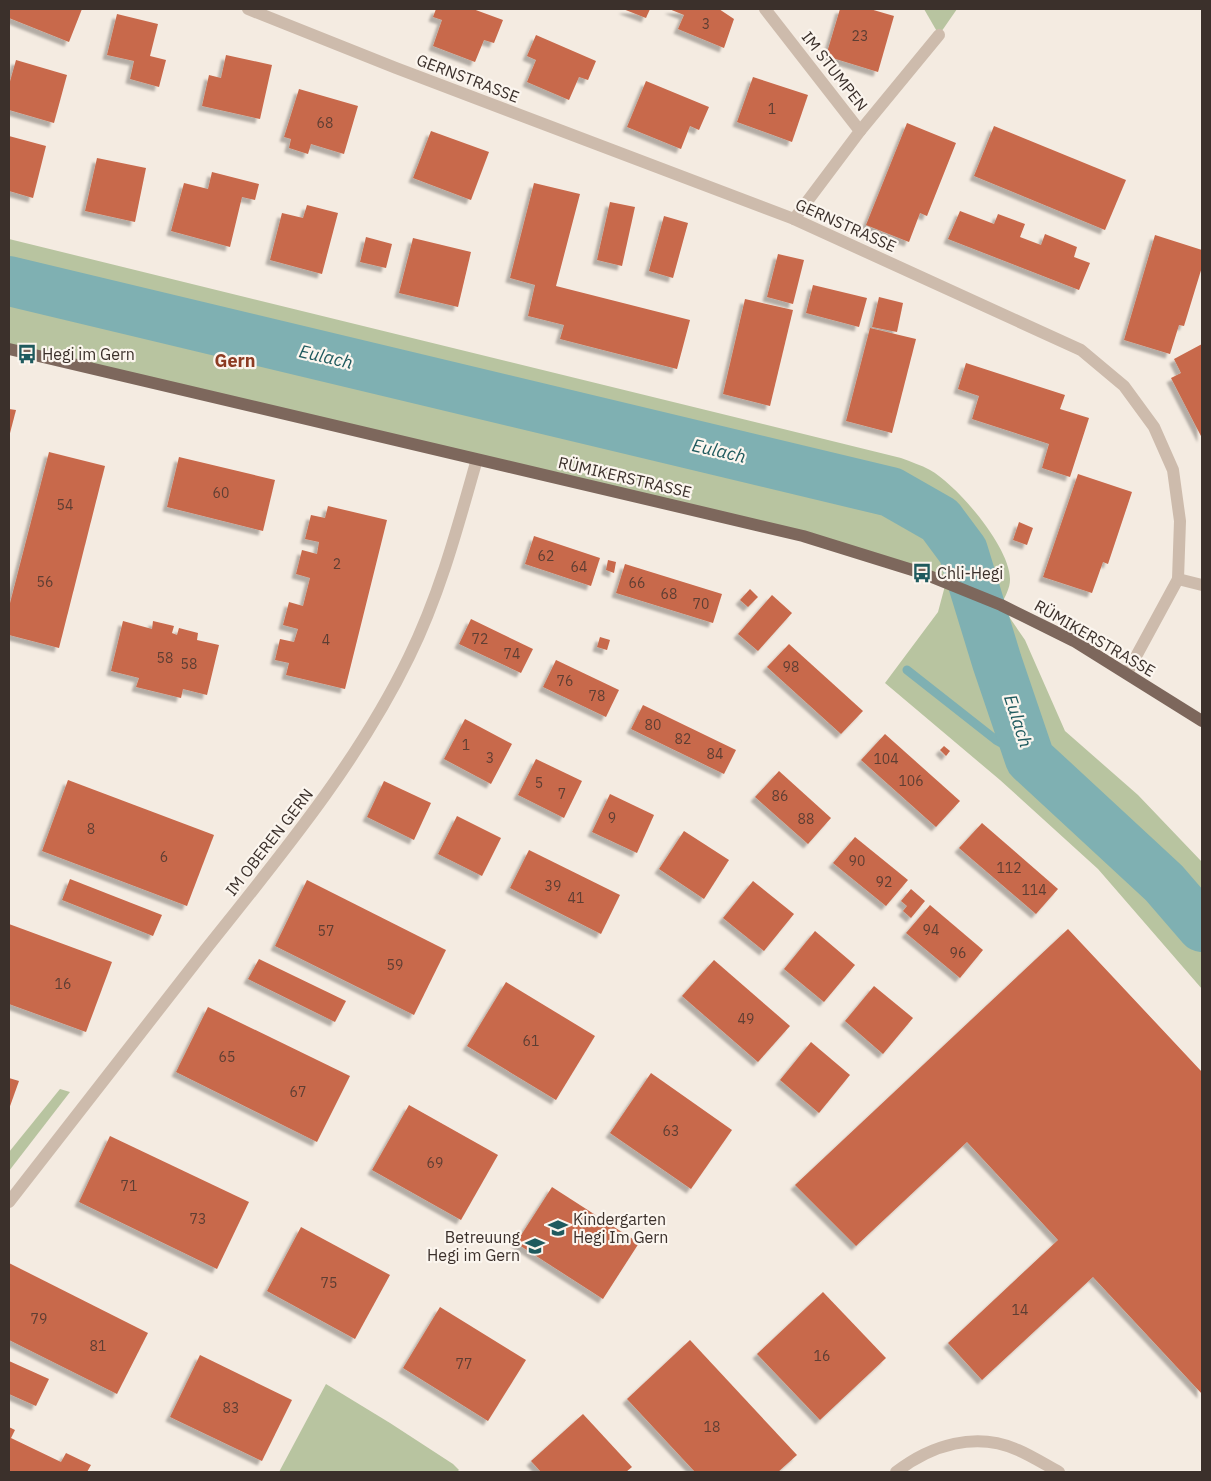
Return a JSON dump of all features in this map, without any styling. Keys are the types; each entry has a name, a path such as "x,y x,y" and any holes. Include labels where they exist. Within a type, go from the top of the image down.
{"main road":[{"name":"RÜMIKERSTRASSE","path":"9,349 802,536 922,573 1001,605 1074,641 1202,721"}],"street":[{"name":"GERNSTRASSE","path":"248,9 396,68 794,219 1081,350 1124,386 1154,426 1173,470 1180,521 1178,579 1127,673"},
{"name":"IM STUMPEN","path":"765,9 860,130"},
{"name":"IM STUMPEN","path":"794,219 860,130 940,35"},
{"name":"IM OBEREN GERN","path":"9,1202 328,792 361,742 408,658 429,611 449,556 477,459"},
{"path":"1178,579 1202,585"},
{"path":"896,1472 909,1462 942,1446 975,1441 991,1442 1018,1450 1059,1472"}],"green space":[{"path":"924,9 957,9 939,35"},
{"path":"9,239 901,458 930,470 954,489 967,503 1002,551 1008,567 1010,580 1001,605 1025,640 1065,731 1138,795 1202,862 1202,989 1098,869 1000,780 885,683 938,612 946,582 803,536 9,349"},
{"path":"60,1089 70,1092 9,1171 9,1152"},
{"path":"326,1384 390,1423 453,1464 459,1470 457,1472 279,1472"}],"building":[{"path":"9,9 82,9 69,42 9,18"},
{"path":"436,9 473,9 503,20 494,43 484,40 475,62 433,46 442,20 433,17"},
{"path":"623,9 650,9 646,18"},
{"path":"669,9 719,9 734,19 724,48 678,29 684,15"},
{"path":"840,9 870,9 894,16 878,72 826,56"},
{"path":"117,14 158,24 150,56 166,60 159,87 130,79 134,61 107,55"},
{"path":"536,35 596,61 588,80 579,77 569,100 527,82 536,60 527,56"},
{"path":"226,55 272,65 260,119 202,106 209,75 221,78"},
{"path":"16,60 67,75 54,123 9,110 9,85"},
{"path":"753,77 808,95 792,142 737,122"},
{"path":"646,81 709,107 699,130 690,126 681,149 627,127"},
{"path":"299,89 358,106 344,154 311,144 308,154 289,148 291,139 284,137"},
{"path":"907,123 956,143 927,216 920,213 909,242 866,225"},
{"path":"994,126 1126,180 1105,230 974,176"},
{"path":"431,131 489,152 471,200 413,178"},
{"path":"9,136 46,146 33,198 9,191"},
{"path":"97,158 146,168 135,222 85,211"},
{"path":"212,172 259,184 255,200 242,197 230,247 171,231 184,183 208,189"},
{"path":"534,183 580,194 556,286 690,320 677,369 560,339 564,325 528,316 535,285 510,278"},
{"path":"610,202 635,207 622,266 597,260"},
{"path":"307,205 338,213 322,274 270,260 282,213 303,218"},
{"path":"960,211 994,224 998,214 1025,224 1020,237 1041,245 1045,234 1077,247 1074,257 1090,263 1079,290 948,239"},
{"path":"664,216 688,223 673,278 649,271"},
{"path":"1155,235 1202,250 1202,267 1184,326 1179,325 1170,354 1124,340"},
{"path":"366,237 392,244 386,268 360,262"},
{"path":"413,238 471,252 458,307 399,293"},
{"path":"778,254 804,260 793,304 767,297"},
{"path":"813,285 867,298 859,327 806,313"},
{"path":"879,297 903,303 897,332 872,327"},
{"path":"745,299 793,310 770,406 723,394"},
{"path":"870,328 916,339 892,433 846,421"},
{"path":"1202,344 1202,438 1171,378 1181,373 1174,359"},
{"path":"966,363 1065,395 1060,409 1089,418 1070,477 1042,468 1049,444 972,419 979,396 958,389"},
{"path":"9,409 16,410 9,437"},
{"path":"49,452 105,466 59,648 9,635 9,607"},
{"path":"179,457 275,480 263,531 167,507"},
{"path":"1078,474 1132,492 1108,564 1103,562 1092,593 1043,577"},
{"path":"328,506 387,520 345,689 286,675 289,663 275,660 280,639 294,642 298,629 283,625 289,602 303,606 310,578 296,574 302,550 317,554 319,542 305,539 311,515 325,518"},
{"path":"1019,522 1033,528 1027,545 1013,540"},
{"path":"534,536 600,558 591,586 525,564"},
{"path":"608,560 616,562 614,573 606,570"},
{"path":"625,564 722,594 713,623 616,593"},
{"path":"750,589 758,597 748,607 740,600"},
{"path":"772,595 792,613 758,651 738,634"},
{"path":"471,619 533,649 521,673 459,644"},
{"path":"123,621 152,629 153,621 174,626 172,633 177,635 179,628 198,633 197,640 219,645 207,695 183,689 181,698 136,687 139,678 111,671"},
{"path":"600,637 610,640 607,650 597,647"},
{"path":"789,644 863,711 841,734 767,667"},
{"path":"556,660 619,690 606,717 543,687"},
{"path":"643,705 736,750 724,774 631,729"},
{"path":"465,719 512,744 491,784 444,759"},
{"path":"885,734 960,801 936,827 861,760"},
{"path":"944,746 950,751 946,756 940,750"},
{"path":"536,759 582,781 564,818 518,795"},
{"path":"779,771 831,818 808,844 755,797"},
{"path":"68,780 214,835 187,906 42,851"},
{"path":"384,781 431,803 414,840 367,817"},
{"path":"610,794 654,815 637,853 592,832"},
{"path":"457,816 501,838 482,876 438,854"},
{"path":"982,823 1058,889 1036,914 959,848"},
{"path":"684,831 729,860 704,899 659,869"},
{"path":"855,837 908,880 886,906 833,863"},
{"path":"529,850 620,895 601,934 510,888"},
{"path":"70,879 162,915 153,936 62,900"},
{"path":"307,880 446,950 414,1015 275,946"},
{"path":"753,881 794,914 764,951 723,918"},
{"path":"911,889 925,901 911,918 903,911 907,906 901,901"},
{"path":"930,905 983,950 960,978 906,933"},
{"path":"9,924 112,962 86,1032 9,1004"},
{"path":"1068,929 1202,1072 1202,1394 1093,1277 982,1380 948,1343 1058,1240 967,1142 856,1246 795,1185"},
{"path":"815,931 855,965 824,1002 784,969"},
{"path":"259,959 346,1001 335,1022 248,979"},
{"path":"714,960 790,1026 758,1062 682,996"},
{"path":"506,982 595,1036 556,1100 467,1046"},
{"path":"874,986 913,1018 883,1054 845,1021"},
{"path":"208,1007 350,1076 317,1142 176,1072"},
{"path":"811,1042 850,1075 819,1113 780,1080"},
{"path":"651,1073 732,1130 691,1189 610,1133"},
{"path":"9,1078 19,1081 9,1109"},
{"path":"409,1105 498,1155 461,1220 372,1170"},
{"path":"110,1136 249,1202 217,1269 79,1202"},
{"path":"552,1187 639,1243 603,1299 516,1243"},
{"path":"301,1227 390,1275 355,1339 267,1291"},
{"path":"9,1263 148,1333 117,1394 9,1340"},
{"path":"823,1292 886,1358 820,1420 757,1354"},
{"path":"440,1307 526,1360 488,1421 403,1368"},
{"path":"690,1340 797,1455 778,1472 695,1472 627,1399"},
{"path":"200,1355 292,1400 262,1461 170,1417"},
{"path":"9,1361 49,1379 36,1406 9,1394"},
{"path":"583,1414 632,1467 626,1472 541,1472 531,1461"},
{"path":"9,1427 15,1430 11,1438 61,1462 66,1453 91,1465 87,1472 9,1472"}],"waterway":[{"name":"Eulach","path":"9,281 891,492 940,520 963,551 997,662 1030,759 1164,883 1202,927"},
{"path":"907,670 996,740 1030,759"}],"place":[{"name":"Hegi im Gern","path":"27,354"},
{"name":"Chli-Hegi","path":"922,573"},
{"name":"Kindergarten Hegi Im Gern","path":"558,1228"},
{"name":"Betreuung Hegi im Gern","path":"535,1246"}],"district":[{"name":"Gern","path":"235,361"}]}
